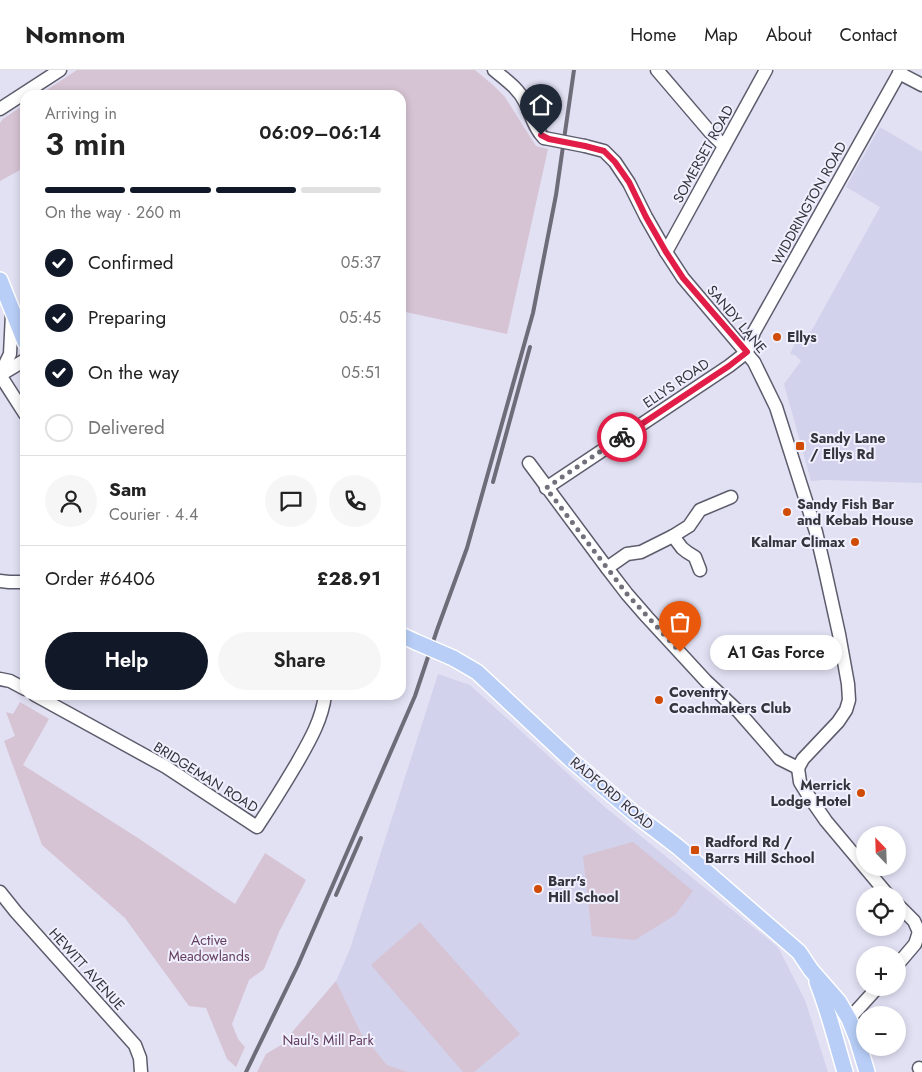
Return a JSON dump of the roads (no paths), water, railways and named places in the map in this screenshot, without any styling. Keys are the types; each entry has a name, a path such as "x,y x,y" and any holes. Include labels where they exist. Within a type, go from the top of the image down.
{"main road":[{"path":"0,280 20,330"},
{"name":"RADFORD ROAD","path":"406,637 454,658 477,672 570,759 678,847 799,952 811,970 839,1002 849,1019 867,1072"},
{"name":"RADFORD ROAD","path":"811,970 828,1010 845,1072"},
{"path":"849,1019 844,1024 844,1036 854,1072"}],"street":[{"name":"SANDY LANE","path":"494,70 518,90 537,129 544,138 604,151 615,162 629,182 646,217 683,278 747,352 754,362 775,405 816,532 848,684 849,700 846,710 838,722 803,759 798,768"},
{"path":"657,70 724,146"},
{"name":"SOMERSET ROAD","path":"666,252 766,70"},
{"path":"900,71 922,85"},
{"name":"WIDDRINGTON ROAD","path":"747,352 754,332 900,71"},
{"path":"27,90 52,72"},
{"path":"0,109 20,95"},
{"path":"0,375 10,354 12,310"},
{"name":"ELLYS ROAD","path":"546,488 721,372 747,352"},
{"path":"0,375 20,363"},
{"path":"0,375 20,406"},
{"path":"529,463 607,568 647,617 739,712 780,759 798,768 800,782 808,796 826,821 880,886"},
{"path":"607,568 627,554 641,552 673,536 689,526 700,510 731,497"},
{"path":"673,536 686,552 694,557 700,570"},
{"path":"0,581 20,582"},
{"path":"0,678 20,686"},
{"name":"BRIDGEMAN ROAD","path":"44,700 166,767 257,827 285,784 320,721 324,700"},
{"name":"HEWITT AVENUE","path":"0,892 135,1045 140,1058 141,1072"},
{"path":"906,913 921,932 915,944 906,955"},
{"path":"849,1019 870,996"}],"railway":[{"path":"246,1072 298,965 415,696 467,548 533,313 556,195 574,70"},
{"path":"493,482 530,347"},
{"path":"336,895 361,838"}],"place":[{"name":"Ellys","path":"777,337"},
{"name":"Sandy Lane / Ellys Rd","path":"800,446"},
{"name":"Sandy Fish Bar and Kebab House","path":"787,512"},
{"name":"Kalmar Climax","path":"855,542"},
{"name":"A1 Gas Force","path":"680,652"},
{"name":"Coventry Coachmakers Club","path":"659,700"},
{"name":"Merrick Lodge Hotel","path":"861,793"},
{"name":"Radford Rd / Barrs Hill School","path":"695,850"},
{"name":"Barr's Hill School","path":"538,889"}],"park label":[{"name":"Active Meadowlands","path":"209,948"},
{"name":"Naul's Mill Park","path":"328,1040"}]}
